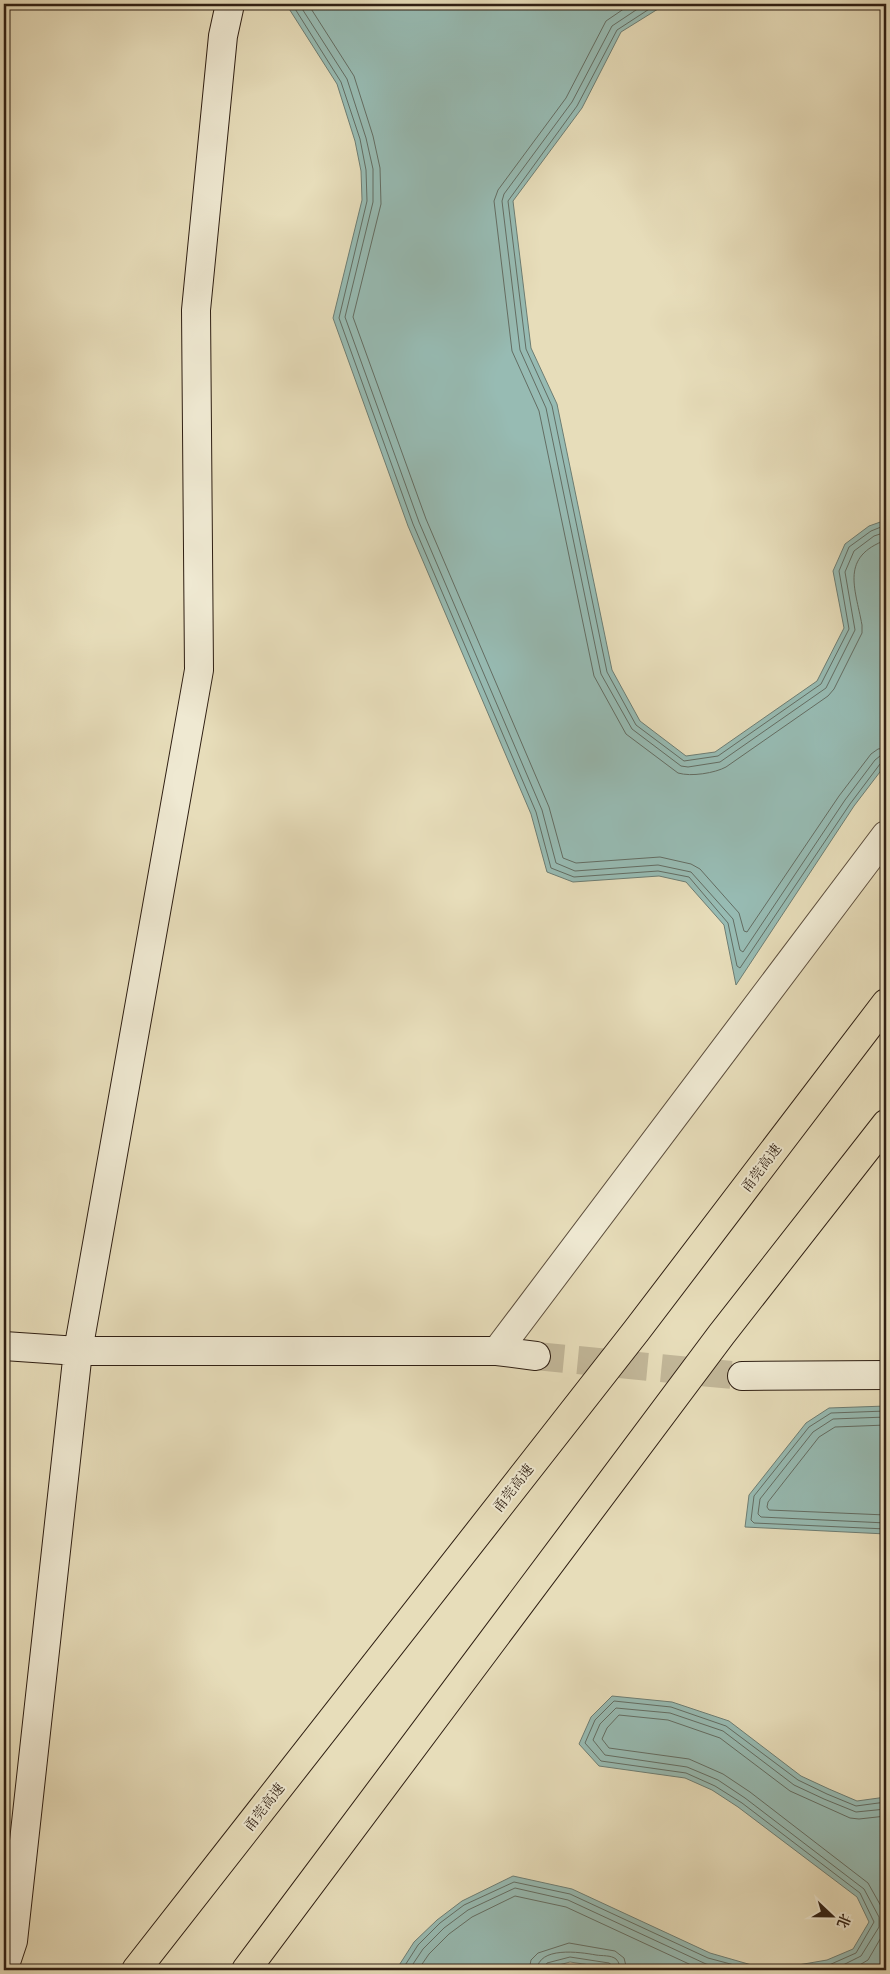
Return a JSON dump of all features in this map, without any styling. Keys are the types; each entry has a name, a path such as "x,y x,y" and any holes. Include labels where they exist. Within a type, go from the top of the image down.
{"highway":[{"name":"甬莞高速","path":"136,1970 637,1330 886,1003"},
{"path":"246,1970 721,1335 886,1124"}],"street":[{"path":"4,1968 13,1941 78,1351 199,670 196,310 223,36 230,4"},
{"path":"497,1351 886,835"},
{"path":"4,1346 78,1351 497,1351 536,1356"},
{"path":"742,1376 886,1374"}],"water":[{"path":"286,4 666,4 621,32 582,108 513,201 531,348 557,404 612,670 640,721 686,756 715,752 817,681 844,628 833,571 845,544 869,526 886,520 886,764 854,806 736,985 724,925 686,882 659,876 573,882 547,872 531,814 408,526 333,318 362,200 361,171 355,141 337,84"},
{"path":"886,1406 886,1534 745,1527 749,1495 806,1423 829,1408"},
{"path":"612,1696 672,1702 729,1721 801,1776 857,1801 886,1797 886,1970 769,1970 827,1960 853,1949 869,1922 857,1897 738,1807 712,1790 685,1778 599,1766 579,1744 591,1717"},
{"path":"513,1876 572,1889 710,1953 769,1970 624,1970 570,1962 540,1970 396,1970 414,1942 437,1920 462,1901"}],"tunnel":[{"path":"536,1356 742,1376"}]}
